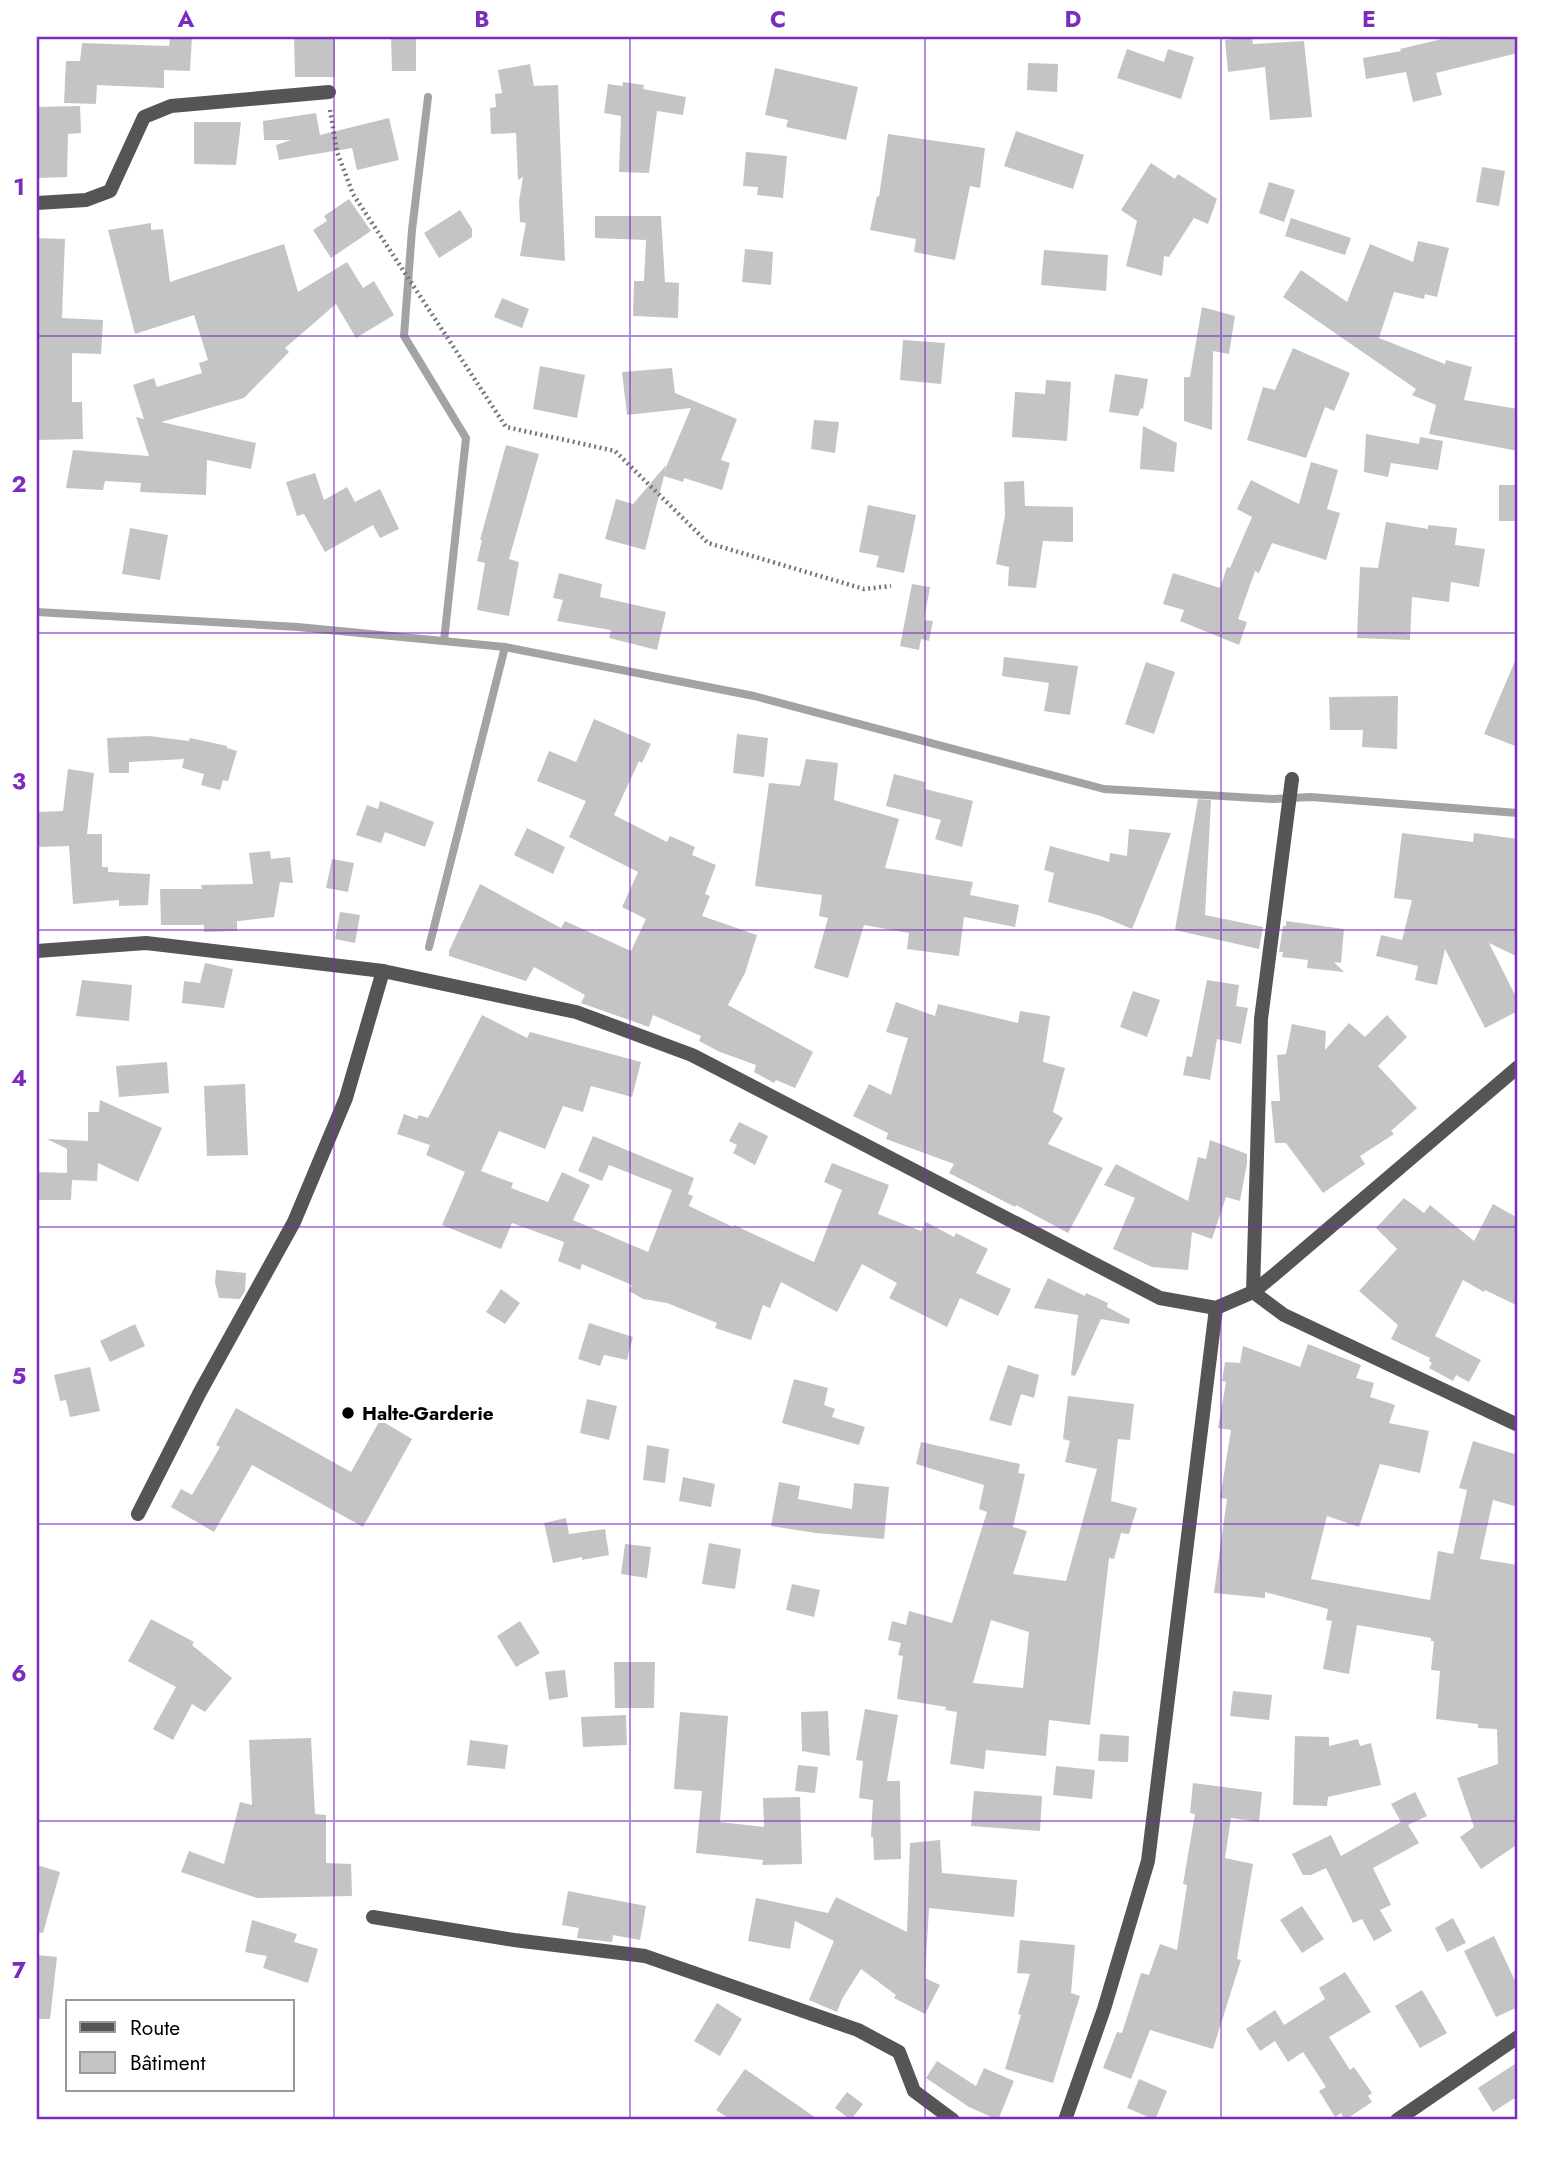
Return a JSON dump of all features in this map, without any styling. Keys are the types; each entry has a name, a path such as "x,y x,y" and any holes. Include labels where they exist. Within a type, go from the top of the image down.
{"street":[{"path":"37,203 86,200 110,191 144,117 171,106 329,92"},
{"path":"1253,1292 1261,1019 1291,783"},
{"path":"37,951 146,943 383,971 576,1012 692,1055 1160,1298 1216,1308 1253,1292 1518,1067"},
{"path":"138,1514 200,1392 294,1222 346,1098 383,971"},
{"path":"1253,1292 1284,1315 1518,1425"},
{"path":"1065,2120 1104,2009 1148,1861 1216,1308"},
{"path":"373,1917 514,1940 645,1956 858,2030 899,2052 914,2091 953,2120"},
{"path":"1397,2120 1518,2037"}],"path":[{"path":"329,92 337,152 353,194 506,427 615,451 708,543 864,589 891,586"}],"building":[{"path":"170,37 192,37 190,71 164,70 164,88 97,85 96,104 64,103 66,61 80,61 82,43 169,46"},
{"path":"294,37 335,37 335,77 295,77"},
{"path":"391,37 416,37 416,71 392,71"},
{"path":"1252,37 1253,44 1304,41 1312,117 1270,120 1265,67 1228,72 1225,40"},
{"path":"1450,37 1518,37 1518,53 1436,73 1442,95 1413,102 1406,72 1366,79 1363,58 1401,51 1400,49"},
{"path":"1127,49 1164,62 1168,49 1194,57 1181,99 1117,78"},
{"path":"1028,63 1058,64 1057,92 1027,90"},
{"path":"530,64 534,86 558,85 565,261 520,256 526,223 520,222 519,201 523,177 518,180 516,133 491,134 490,108 496,107 495,94 502,93 498,70"},
{"path":"775,68 858,87 846,140 786,127 788,120 765,115"},
{"path":"623,82 644,85 643,89 686,97 683,115 657,111 649,173 619,172 621,116 604,113 608,84 622,86"},
{"path":"80,106 81,133 68,134 67,177 39,178 37,107"},
{"path":"316,113 320,135 389,118 399,160 357,170 352,148 279,160 276,145 291,140 264,140 263,121"},
{"path":"194,122 241,122 236,165 194,164"},
{"path":"1016,131 1084,155 1073,189 1004,166"},
{"path":"888,134 985,148 980,188 970,186 955,260 914,252 916,239 870,230 877,196 879,197"},
{"path":"746,152 787,156 783,198 757,195 758,187 743,186"},
{"path":"1151,163 1175,179 1178,174 1217,199 1208,224 1194,218 1169,257 1164,256 1162,276 1126,266 1137,221 1121,210"},
{"path":"1482,167 1505,171 1499,206 1476,202"},
{"path":"1269,182 1295,190 1284,222 1259,213"},
{"path":"349,199 371,231 331,258 313,230 327,221 324,216"},
{"path":"460,210 472,229 472,237 439,258 424,233"},
{"path":"595,216 661,216 665,282 679,283 678,318 633,316 634,281 644,281 646,240 595,238"},
{"path":"1291,218 1351,238 1345,255 1285,236"},
{"path":"151,223 151,230 163,229 170,282 284,244 298,292 347,262 363,288 374,281 394,315 356,338 336,304 285,348 289,352 244,398 161,422 256,443 251,469 207,460 206,495 140,492 141,483 105,481 103,490 66,488 73,450 149,456 136,417 144,419 133,385 154,378 157,387 202,373 199,363 208,360 194,315 135,334 108,230"},
{"path":"37,238 65,239 62,318 103,320 101,354 72,353 72,402 82,402 83,439 37,440"},
{"path":"1418,241 1449,248 1437,297 1425,294 1424,299 1394,292 1379,338 1445,364 1446,360 1472,367 1464,400 1518,409 1518,451 1429,434 1436,405 1412,395 1416,389 1283,297 1301,270 1347,302 1370,244 1413,262"},
{"path":"745,249 773,252 771,285 742,282"},
{"path":"1044,250 1108,255 1106,291 1041,285"},
{"path":"502,298 529,309 522,328 494,317"},
{"path":"1202,307 1235,316 1229,354 1213,351 1212,430 1184,421 1184,377 1190,377"},
{"path":"903,340 945,343 941,384 900,380"},
{"path":"1293,348 1350,373 1334,411 1325,407 1306,458 1247,440 1263,387 1275,390"},
{"path":"540,366 585,375 577,418 533,409"},
{"path":"672,368 675,393 737,419 721,460 730,463 722,490 684,478 683,482 664,476 645,550 605,539 616,499 633,504 666,465 664,472 691,408 627,415 622,372"},
{"path":"1115,374 1148,379 1143,409 1141,408 1138,416 1109,412"},
{"path":"1046,380 1071,382 1067,441 1012,437 1015,392 1045,394"},
{"path":"814,420 839,422 835,453 811,449"},
{"path":"1143,426 1177,443 1174,472 1140,469"},
{"path":"1366,434 1419,444 1420,437 1443,441 1438,470 1391,463 1388,477 1364,472"},
{"path":"506,445 539,454 509,559 519,562 509,616 477,610 485,563 477,561 480,540"},
{"path":"1311,462 1338,470 1327,509 1340,513 1326,560 1272,543 1259,573 1255,571 1238,619 1247,622 1239,645 1180,621 1184,610 1163,604 1173,573 1220,588 1227,567 1230,568 1252,517 1237,509 1251,480 1299,504"},
{"path":"315,473 324,500 347,487 355,502 380,489 399,529 380,538 373,525 325,552 304,514 297,516 286,482"},
{"path":"1024,481 1025,506 1073,507 1073,542 1043,541 1036,588 1008,586 1009,567 996,564 1005,515 1004,482"},
{"path":"1499,485 1518,485 1518,521 1499,521"},
{"path":"868,505 916,515 904,573 876,567 879,556 859,552"},
{"path":"1386,522 1428,529 1428,525 1457,528 1455,545 1485,549 1479,587 1451,582 1449,602 1412,597 1410,640 1357,638 1360,567 1378,568"},
{"path":"130,528 168,535 160,580 122,574"},
{"path":"559,573 602,584 600,597 666,612 657,650 609,638 611,630 557,621 563,600 553,598"},
{"path":"912,584 930,587 924,620 933,621 929,641 921,639 919,650 900,646"},
{"path":"1518,654 1518,747 1484,734"},
{"path":"1004,657 1078,666 1070,715 1044,711 1049,683 1002,676"},
{"path":"1146,662 1175,672 1154,734 1125,724"},
{"path":"1398,696 1397,749 1362,747 1363,730 1330,730 1329,697"},
{"path":"594,719 651,744 642,763 639,761 614,815 667,842 670,836 695,847 692,855 716,865 705,894 710,896 702,916 757,935 745,973 728,1005 813,1052 795,1088 776,1080 774,1083 754,1072 756,1065 720,1052 699,1041 701,1036 653,1015 649,1027 581,1003 585,995 534,967 526,981 449,956 480,884 561,928 565,921 631,951 646,919 622,907 638,872 569,837 586,801 537,781 549,751 576,762"},
{"path":"737,734 768,738 764,777 733,773"},
{"path":"149,736 189,741 190,738 227,746 237,751 228,781 223,780 220,790 201,785 204,774 182,768 184,759 129,762 129,773 109,773 107,738"},
{"path":"806,759 838,763 834,800 899,819 885,868 973,882 970,895 1019,905 1015,927 964,917 959,956 907,949 909,933 864,925 848,978 814,968 828,918 819,916 822,895 755,886 769,783 800,786"},
{"path":"68,769 94,773 87,834 102,834 102,867 108,867 108,872 150,874 148,905 119,906 119,900 73,904 69,846 37,847 37,812 63,811"},
{"path":"894,774 925,782 925,789 973,801 962,847 935,839 941,820 886,806"},
{"path":"1198,799 1211,800 1205,915 1263,927 1259,949 1175,930"},
{"path":"380,801 434,822 425,847 385,832 381,843 356,835 367,805 378,809"},
{"path":"527,828 565,847 553,874 514,855"},
{"path":"1129,829 1171,833 1132,929 1101,916 1048,902 1054,873 1044,870 1050,846 1109,862 1110,853 1127,856"},
{"path":"1402,833 1473,842 1474,833 1518,839 1518,957 1489,943 1518,1001 1518,1011 1485,1028 1445,949 1437,985 1415,980 1418,966 1376,956 1381,935 1402,940 1412,900 1394,898"},
{"path":"270,851 271,859 290,857 293,883 280,882 274,917 237,921 237,931 204,932 204,925 161,925 160,889 202,889 201,885 253,884 249,853"},
{"path":"332,859 354,863 348,892 326,888"},
{"path":"340,912 360,915 355,943 335,939"},
{"path":"1286,921 1344,929 1341,963 1334,962 1344,972 1307,968 1308,960 1282,957 1283,952 1279,952"},
{"path":"205,963 233,969 224,1008 182,1003 184,981 200,983"},
{"path":"82,980 132,985 129,1021 76,1016"},
{"path":"1207,980 1239,985 1236,1006 1248,1008 1241,1044 1217,1039 1210,1080 1183,1075 1187,1056 1192,1057"},
{"path":"1133,991 1160,1000 1147,1037 1120,1027"},
{"path":"896,1002 935,1016 938,1004 1018,1023 1020,1011 1050,1016 1043,1062 1065,1068 1053,1112 1063,1118 1048,1144 1103,1168 1068,1233 949,1173 954,1164 886,1139 888,1133 853,1116 869,1084 891,1095 908,1038 886,1032"},
{"path":"482,1015 527,1038 530,1032 641,1062 632,1097 591,1086 583,1112 563,1106 545,1149 499,1131 481,1171 513,1183 511,1188 548,1202 562,1172 590,1185 573,1220 648,1252 672,1190 609,1165 602,1181 578,1171 593,1136 694,1178 688,1194 693,1196 689,1206 814,1262 842,1190 824,1182 832,1163 889,1185 878,1214 921,1231 926,1222 954,1237 956,1233 988,1249 976,1273 1011,1289 998,1316 960,1298 947,1327 889,1298 897,1283 862,1264 837,1312 781,1282 770,1308 763,1305 751,1340 715,1328 717,1323 667,1303 643,1299 629,1291 632,1285 582,1264 580,1270 558,1261 564,1242 512,1223 501,1249 442,1225 465,1172 426,1155 430,1145 397,1134 404,1114 417,1119 419,1115 428,1118"},
{"path":"1387,1015 1407,1037 1378,1066 1417,1108 1391,1131 1394,1134 1360,1156 1365,1164 1323,1193 1286,1143 1275,1143 1271,1101 1280,1101 1277,1055 1286,1054 1292,1024 1326,1031 1325,1050 1349,1023 1365,1037"},
{"path":"167,1062 169,1093 119,1097 116,1066"},
{"path":"245,1084 248,1155 207,1156 204,1086"},
{"path":"100,1100 162,1128 138,1182 98,1163 97,1181 72,1180 71,1200 37,1200 37,1172 67,1173 67,1149 47,1139 88,1141 88,1112 99,1112"},
{"path":"739,1122 768,1136 755,1165 733,1153 737,1145 729,1141"},
{"path":"1210,1140 1247,1154 1247,1163 1240,1201 1226,1197 1212,1239 1192,1232 1188,1270 1152,1267 1113,1249 1135,1198 1104,1185 1116,1164 1188,1201 1198,1157 1206,1159"},
{"path":"1404,1198 1424,1213 1430,1205 1474,1241 1493,1204 1518,1218 1518,1306 1463,1280 1435,1336 1481,1360 1469,1382 1456,1375 1453,1381 1429,1368 1432,1363 1430,1358 1391,1339 1398,1325 1359,1291 1397,1249 1376,1228"},
{"path":"216,1270 246,1273 245,1291 240,1299 219,1298 215,1283"},
{"path":"1048,1278 1085,1296 1086,1293 1108,1303 1107,1307 1130,1319 1129,1324 1101,1319 1075,1376 1071,1375 1078,1315 1034,1308"},
{"path":"501,1289 520,1303 505,1324 486,1312"},
{"path":"589,1323 633,1337 627,1360 604,1355 600,1366 578,1359"},
{"path":"135,1324 145,1346 110,1362 100,1341"},
{"path":"1308,1344 1361,1365 1356,1378 1374,1383 1370,1397 1395,1405 1389,1423 1429,1431 1420,1473 1380,1464 1359,1527 1327,1516 1311,1579 1430,1600 1438,1551 1453,1554 1467,1490 1459,1488 1473,1441 1518,1455 1518,1507 1493,1500 1480,1559 1518,1565 1518,1844 1481,1869 1460,1837 1474,1827 1457,1778 1498,1764 1497,1729 1436,1719 1440,1671 1431,1670 1434,1641 1431,1641 1431,1638 1357,1625 1349,1674 1323,1669 1332,1621 1326,1620 1328,1609 1265,1592 1265,1598 1214,1593 1227,1499 1220,1498 1231,1430 1218,1428 1226,1382 1222,1381 1225,1362 1240,1363 1243,1346 1300,1367"},
{"path":"1008,1365 1039,1375 1034,1398 1021,1394 1011,1426 989,1420"},
{"path":"90,1367 100,1411 70,1417 66,1400 60,1401 54,1375"},
{"path":"794,1379 828,1388 824,1405 835,1409 832,1417 865,1427 859,1445 782,1423"},
{"path":"1068,1396 1134,1404 1130,1440 1118,1439 1111,1501 1137,1508 1129,1534 1121,1533 1114,1559 1109,1558 1090,1725 1049,1720 1046,1756 986,1750 984,1769 950,1764 957,1712 945,1710 946,1707 897,1699 903,1656 898,1655 901,1643 888,1640 892,1621 906,1625 909,1611 952,1623 987,1512 979,1509 984,1485 916,1464 921,1442 1020,1464 1018,1473 1025,1474 1013,1527 1027,1531 1013,1574 1066,1581 1097,1469 1065,1462 1070,1441 1063,1439","holes":["991,1620 1029,1632 1023,1688 973,1683"]},
{"path":"587,1399 617,1406 609,1440 580,1433"},
{"path":"236,1408 351,1472 380,1420 412,1439 363,1527 252,1465 214,1532 171,1507 181,1489 192,1495 220,1447 216,1445"},
{"path":"647,1445 669,1449 665,1483 643,1480"},
{"path":"683,1477 715,1484 711,1507 679,1501"},
{"path":"779,1482 800,1486 798,1499 852,1509 854,1483 889,1487 884,1539 771,1526"},
{"path":"566,1518 569,1534 605,1529 609,1555 553,1563 544,1523"},
{"path":"709,1543 741,1549 735,1589 702,1584"},
{"path":"625,1544 651,1547 647,1578 621,1574"},
{"path":"792,1584 820,1590 814,1617 786,1610"},
{"path":"151,1619 194,1642 192,1645 232,1678 205,1712 192,1704 173,1740 153,1729 176,1687 128,1661"},
{"path":"520,1621 540,1653 516,1667 497,1636"},
{"path":"614,1662 655,1662 654,1708 615,1708"},
{"path":"565,1670 568,1697 549,1700 545,1672"},
{"path":"1233,1691 1272,1695 1269,1720 1230,1716"},
{"path":"865,1709 898,1715 887,1781 900,1781 901,1859 874,1860 871,1837 873,1800 859,1798 863,1761 856,1760"},
{"path":"828,1711 830,1756 802,1751 801,1712"},
{"path":"680,1712 728,1716 720,1822 764,1827 763,1798 800,1797 802,1864 762,1865 763,1860 696,1853 702,1791 674,1789"},
{"path":"626,1715 627,1745 583,1747 581,1717"},
{"path":"1100,1734 1129,1736 1128,1762 1098,1761"},
{"path":"1295,1736 1329,1737 1329,1746 1358,1739 1360,1746 1371,1743 1381,1785 1328,1797 1327,1806 1293,1805"},
{"path":"311,1738 315,1814 326,1815 326,1863 351,1864 352,1896 257,1898 181,1872 189,1851 224,1864 240,1802 252,1805 249,1740"},
{"path":"470,1740 508,1745 505,1769 467,1765"},
{"path":"798,1765 818,1767 815,1793 795,1791"},
{"path":"1056,1766 1095,1770 1092,1799 1053,1795"},
{"path":"1193,1783 1262,1792 1259,1822 1231,1818 1225,1858 1253,1864 1237,1959 1241,1960 1213,2049 1150,2030 1131,2079 1103,2068 1117,2032 1122,2033 1141,1973 1149,1975 1160,1944 1177,1950 1187,1885 1183,1884 1195,1814 1190,1813"},
{"path":"974,1791 1042,1796 1040,1831 971,1826"},
{"path":"1415,1792 1427,1816 1408,1825 1419,1843 1373,1868 1391,1905 1380,1910 1392,1931 1374,1941 1362,1919 1353,1923 1326,1868 1311,1875 1303,1875 1292,1854 1331,1835 1341,1856 1401,1822 1391,1804"},
{"path":"940,1840 942,1873 1017,1880 1014,1917 929,1908 925,1978 940,1985 925,2014 894,1998 896,1995 861,1969 837,2012 809,2000 834,1941 795,1921 790,1949 748,1941 756,1898 828,1913 836,1897 907,1932 910,1843"},
{"path":"37,1865 60,1872 43,1933 37,1932"},
{"path":"568,1891 646,1906 640,1940 613,1935 612,1942 577,1938 579,1928 562,1925"},
{"path":"1302,1906 1324,1939 1302,1953 1280,1920"},
{"path":"1453,1918 1466,1943 1447,1952 1435,1928"},
{"path":"252,1920 297,1934 294,1942 318,1949 308,1983 263,1968 267,1956 245,1952"},
{"path":"1494,1936 1518,1987 1518,2007 1496,2017 1464,1951"},
{"path":"1020,1940 1075,1945 1071,1993 1080,1996 1053,2083 1005,2069 1030,1974 1017,1973"},
{"path":"37,1955 57,1957 50,2019 37,2019"},
{"path":"1345,1972 1371,2012 1329,2037 1350,2070 1354,2067 1372,2093 1368,2096 1372,2102 1345,2120 1341,2113 1335,2117 1319,2091 1326,2087 1303,2052 1288,2062 1275,2041 1260,2051 1246,2029 1275,2010 1284,2025 1325,1999 1319,1988"},
{"path":"1422,1990 1447,2033 1420,2048 1395,2006"},
{"path":"717,2003 742,2019 720,2056 694,2041"},
{"path":"937,2061 976,2086 984,2068 1014,2081 998,2120 969,2107 926,2078"},
{"path":"1518,2062 1518,2096 1493,2112 1478,2088"},
{"path":"745,2069 819,2120 731,2120 716,2110"},
{"path":"1139,2079 1167,2091 1155,2120 1127,2108"},
{"path":"847,2092 863,2104 851,2120 835,2108"}],"waterway":[{"path":"428,97 412,230 404,336 466,438 444,641"},
{"path":"37,612 298,627 505,647 754,696 1104,789 1273,799 1311,797 1518,813"},
{"path":"429,947 505,647"}],"place":[{"name":"Halte-Garderie","path":"348,1413"}]}
